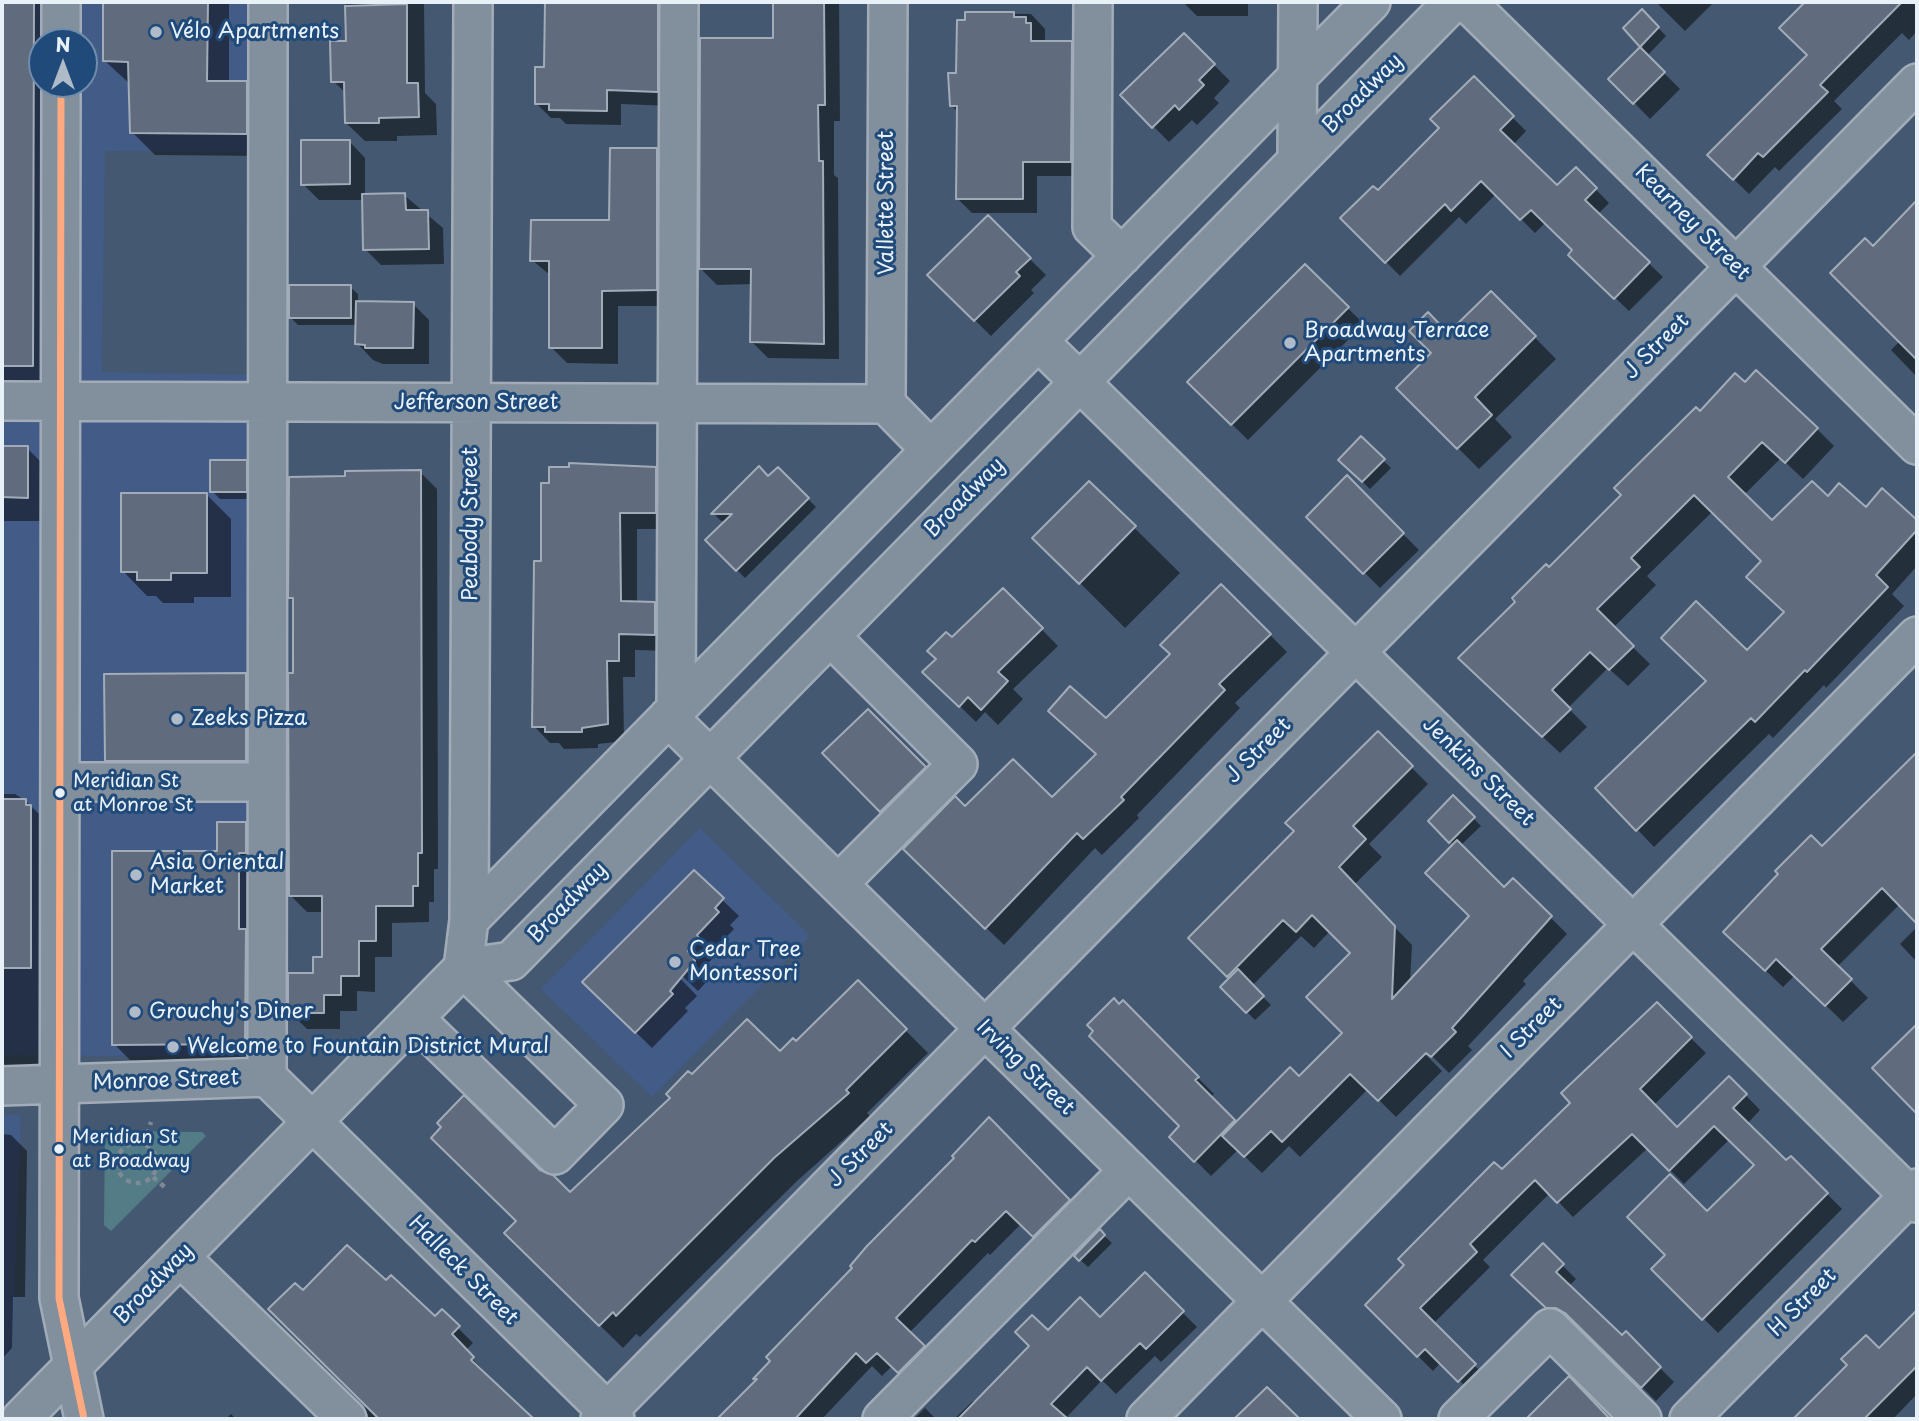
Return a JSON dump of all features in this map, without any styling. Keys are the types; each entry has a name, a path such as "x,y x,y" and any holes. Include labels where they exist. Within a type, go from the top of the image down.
{"street":[{"path":"61,2 61,28"},
{"path":"267,1077 268,2"},
{"name":"Peabody Street","path":"469,920 473,2"},
{"path":"672,713 680,403 680,2"},
{"name":"Vallette Street","path":"886,404 888,2"},
{"path":"1093,2 1092,227 1122,256"},
{"path":"1297,161 1298,2"},
{"path":"415,1018 555,1155 604,1105 463,968 469,920 1371,2"},
{"name":"Broadway","path":"21,1419 463,968 511,961 1453,2"},
{"name":"Kearney Street","path":"1467,2 1917,445"},
{"name":"J Street","path":"607,1417 985,1029 1917,83"},
{"path":"61,98 59,1298 85,1419"},
{"name":"Jenkins Street","path":"1038,341 1633,925 1915,1195"},
{"name":"Jefferson Street","path":"2,401 886,404"},
{"path":"886,404 931,450"},
{"path":"830,636 958,764 838,884"},
{"name":"I Street","path":"1146,1419 1917,636"},
{"name":"Irving Street","path":"672,713 710,758 1382,1419"},
{"path":"60,782 266,782"},
{"name":"Monroe Street","path":"2,1086 267,1077 312,1122"},
{"name":"Halleck Street","path":"312,1122 607,1417"},
{"path":"882,1419 1129,1170"},
{"name":"H Street","path":"1689,1419 1915,1195"},
{"path":"180,1257 347,1419"},
{"path":"1458,1419 1550,1328 1642,1419"}],"path":[{"path":"144,1144 150,1122"},
{"path":"144,1144 155,1151 157,1158 153,1177 134,1184 122,1177 117,1165 124,1147 144,1144"},
{"path":"103,1165 117,1165"},
{"path":"153,1177 168,1190"}],"shaded area":[{"path":"2,2 264,2 264,152 105,151 102,372 262,375 261,1057 2,1055"},
{"name":"Cedar Tree Montessori","path":"700,828 810,936 652,1097 541,989"},
{"path":"2,1115 21,1115 12,1350 2,1360"}],"green space":[{"path":"105,1131 202,1132 206,1136 111,1231 104,1225"}],"building":[{"path":"2,2 34,2 34,28 28,28 28,98 34,98 33,366 2,366"},
{"path":"103,2 208,2 207,81 247,81 247,134 130,133 128,62 103,61"},
{"path":"545,2 658,2 658,92 607,90 607,111 549,110 549,104 535,104 535,67 544,67"},
{"path":"773,2 824,2 825,105 818,105 819,161 823,161 824,344 750,342 751,269 699,269 700,38 773,38"},
{"path":"1805,2 1902,2 1820,85 1828,92 1763,157 1758,153 1733,180 1707,155 1807,55 1779,28"},
{"path":"407,4 407,83 418,83 419,117 379,118 379,123 345,123 344,82 331,82 330,41 346,41 345,6"},
{"path":"1642,9 1659,27 1640,47 1623,28"},
{"path":"965,12 1014,12 1014,17 1026,17 1026,23 1031,23 1031,41 1072,41 1071,162 1023,162 1023,199 956,199 957,106 950,106 948,73 956,73 957,20 965,20"},
{"path":"1184,33 1215,64 1199,80 1204,85 1179,110 1175,105 1152,128 1120,95"},
{"path":"1640,47 1665,72 1633,104 1608,79"},
{"path":"1474,76 1514,116 1500,130 1557,185 1576,167 1597,188 1585,200 1650,262 1614,299 1568,255 1572,250 1531,210 1520,220 1481,181 1451,211 1445,204 1385,263 1340,218 1373,186 1378,190 1439,128 1430,119"},
{"path":"301,140 350,140 350,184 301,185"},
{"path":"610,148 657,148 657,290 602,291 602,348 549,348 549,261 530,261 531,220 609,220"},
{"path":"405,193 406,210 428,210 429,249 363,250 362,194"},
{"path":"1917,200 1917,360 1830,273 1865,238 1873,246"},
{"path":"988,215 1031,258 1016,272 1020,276 974,321 927,275"},
{"name":"Broadway Terrace Apartments","path":"1305,264 1349,307 1231,425 1187,382"},
{"path":"289,285 351,285 351,318 289,318"},
{"path":"1491,291 1536,336 1475,397 1492,415 1457,449 1396,388 1431,353 1409,331 1428,312 1448,333"},
{"path":"356,301 414,302 413,348 365,348 365,345 355,344"},
{"path":"1756,370 1818,428 1785,463 1762,442 1728,477 1772,520 1812,481 1828,496 1839,483 1866,507 1882,488 1917,520 1917,530 1876,575 1888,587 1807,672 1805,670 1755,722 1751,718 1636,831 1595,788 1706,681 1661,638 1696,601 1747,650 1784,612 1746,577 1761,561 1694,495 1631,558 1640,567 1597,609 1634,646 1609,670 1590,652 1552,690 1571,709 1542,737 1458,658 1515,602 1512,598 1546,564 1549,567 1621,495 1614,488 1696,407 1700,411 1735,373 1745,382"},
{"path":"1361,436 1385,459 1362,482 1338,460"},
{"path":"2,446 28,446 28,498 2,497"},
{"path":"210,460 247,460 247,492 210,492"},
{"path":"569,463 656,467 656,513 620,513 621,601 655,602 655,635 619,634 619,661 607,661 608,724 582,728 582,732 545,732 545,727 532,727 534,561 541,561 541,483 549,483 549,467 569,467"},
{"path":"759,466 768,476 778,467 809,498 736,571 705,540 732,514 711,514"},
{"path":"421,470 422,853 418,853 418,886 413,886 413,906 376,906 376,941 359,941 359,976 341,976 341,995 324,995 324,1013 288,1013 288,973 313,973 313,957 322,957 322,896 289,896 288,673 293,673 293,598 288,598 289,477 345,476 345,471"},
{"path":"1347,475 1404,533 1363,574 1306,517"},
{"path":"1089,481 1136,526 1079,584 1032,538"},
{"path":"121,493 207,493 207,573 171,573 171,580 137,580 137,572 121,572"},
{"path":"1221,584 1271,634 1219,684 1225,690 1121,797 1124,800 1083,839 1077,833 985,929 903,849 955,796 965,806 1013,759 1052,797 1096,754 1048,711 1070,686 1106,718 1170,654 1160,645"},
{"path":"1003,588 1043,628 998,672 1008,681 981,710 968,697 959,707 922,672 936,659 927,651 946,632 952,637"},
{"name":"Zeeks Pizza","path":"246,673 246,761 105,761 104,674"},
{"path":"868,709 926,767 880,812 822,753"},
{"path":"1378,731 1413,766 1353,826 1366,839 1339,867 1395,926 1392,999 1469,916 1425,873 1457,840 1504,887 1513,878 1552,916 1452,1028 1456,1032 1431,1057 1426,1053 1378,1101 1350,1074 1282,1142 1271,1131 1244,1157 1222,1136 1290,1067 1299,1076 1342,1033 1306,997 1350,953 1312,915 1296,932 1283,920 1227,977 1188,938 1294,831 1285,823"},
{"path":"1917,752 1917,924 1882,888 1821,949 1852,979 1825,1006 1776,959 1765,971 1723,932 1778,874 1775,871 1811,835 1822,846"},
{"path":"1453,795 1475,817 1449,843 1428,821"},
{"path":"2,799 26,799 26,805 31,805 31,968 2,968"},
{"path":"217,822 246,822 246,853 239,853 239,929 246,929 245,1044 112,1045 112,851 217,851"},
{"path":"694,870 724,898 715,908 719,912 697,935 700,939 688,951 695,961 670,991 673,994 635,1033 582,982"},
{"path":"1238,969 1264,996 1246,1013 1220,987"},
{"path":"858,980 907,1029 846,1090 849,1093 774,1158 616,1316 613,1312 599,1326 504,1233 516,1221 431,1138 441,1127 437,1123 464,1095 540,1170 553,1175 570,1192 670,1098 666,1094 688,1071 692,1074 747,1019 780,1051 793,1038 796,1041"},
{"path":"1114,998 1119,1004 1123,1000 1199,1077 1195,1080 1235,1120 1194,1162 1169,1137 1179,1126 1089,1036 1093,1031 1087,1025"},
{"path":"1657,1002 1692,1037 1640,1089 1677,1127 1729,1076 1747,1094 1733,1108 1786,1160 1791,1156 1828,1193 1702,1320 1651,1269 1665,1255 1627,1217 1670,1174 1707,1211 1754,1165 1714,1126 1669,1171 1632,1134 1557,1203 1535,1180 1470,1244 1477,1252 1420,1308 1476,1364 1458,1382 1425,1349 1417,1357 1365,1305 1404,1265 1398,1259 1494,1162 1502,1169 1570,1103 1561,1093"},
{"path":"1917,1024 1917,1114 1872,1068"},
{"path":"989,1117 1070,1200 1033,1237 1006,1211 975,1242 972,1240 896,1318 925,1346 898,1373 877,1353 866,1363 856,1353 795,1419 717,1419 757,1379 753,1379 770,1361 766,1357 852,1268 850,1266 867,1246 954,1158 952,1156"},
{"path":"1100,1229 1105,1235 1079,1261 1074,1256"},
{"path":"1543,1243 1564,1264 1556,1272 1622,1335 1626,1331 1661,1367 1641,1388 1565,1313 1556,1308 1546,1308 1511,1275"},
{"path":"347,1245 386,1280 391,1275 435,1316 442,1309 460,1326 452,1334 474,1357 471,1360 534,1419 379,1419 268,1309 295,1283 303,1290"},
{"path":"1145,1272 1184,1311 1146,1349 1140,1343 1101,1381 1087,1367 1051,1404 1068,1419 958,1419 1029,1346 1015,1332 1032,1315 1048,1330 1080,1297 1100,1317"},
{"path":"1917,1310 1917,1366 1864,1419 1793,1419 1847,1365 1841,1359 1866,1335 1879,1348"},
{"path":"1569,1376 1610,1419 1526,1419"},
{"path":"1267,1387 1300,1419 1234,1419"}],"transit line":[{"path":"61,98 59,1298 84,1419"}],"place":[{"name":"Vélo Apartments","path":"156,32"},
{"name":"Broadway Terrace Apartments","path":"1290,343"},
{"name":"Zeeks Pizza","path":"177,719"},
{"name":"Meridian St at Monroe St","path":"60,793"},
{"name":"Asia Oriental Market","path":"136,875"},
{"name":"Cedar Tree Montessori","path":"675,962"},
{"name":"Grouchy's Diner","path":"135,1012"},
{"name":"Welcome to Fountain District Mural","path":"173,1047"},
{"name":"Meridian St at Broadway","path":"59,1149"}]}
